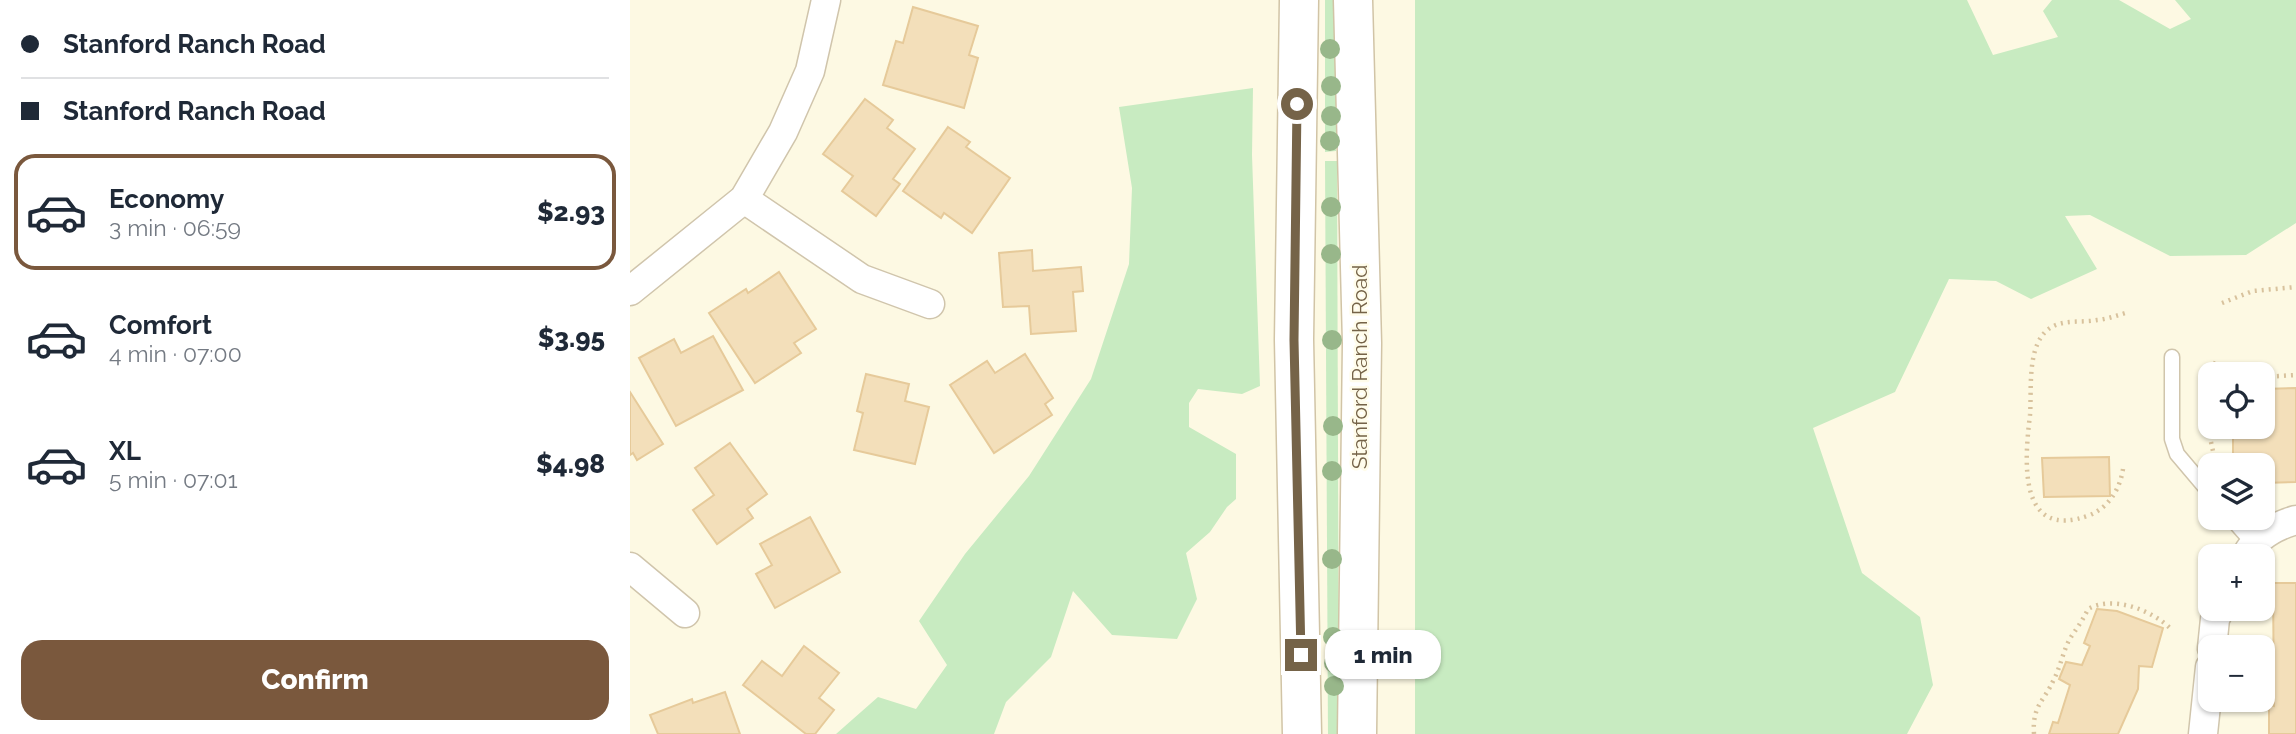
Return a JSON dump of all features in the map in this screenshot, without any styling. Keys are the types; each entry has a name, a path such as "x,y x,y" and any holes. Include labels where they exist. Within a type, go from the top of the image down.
{"main road":[{"path":"1299,0 1294,340 1302,734"},
{"name":"Stanford Ranch Road","path":"1353,0 1362,342 1357,734"}],"street":[{"path":"630,291 744,199 783,132 810,71 826,0"},
{"path":"744,199 862,279 930,304"},
{"path":"2256,544 2280,524 2296,520"},
{"path":"630,567 685,613"},
{"path":"2203,734 2205,712"}],"lane":[{"path":"2172,357 2172,439 2177,454 2198,479"}],"path":[{"path":"2221,303 2253,291 2296,287"},
{"path":"2123,469 2121,481 2113,497 2102,508 2089,515 2061,519 2049,516 2036,507 2028,479 2025,451 2031,383 2040,339 2053,326 2098,320 2129,312"},
{"path":"2275,376 2296,375"},
{"path":"2211,442 2213,453"},
{"path":"2034,734 2033,718 2037,706 2053,682 2070,638 2081,626 2088,609 2122,603 2158,619 2171,629"}],"green space":[{"path":"1325,0 1336,0 1336,151 1325,152"},
{"path":"1415,0 1967,0 1993,55 2058,37 2043,11 2052,0 2119,0 2170,29 2191,19 2175,0 2296,0 2296,223 2246,255 2170,256 2090,215 2065,216 2097,269 2031,299 1996,281 1949,279 1895,392 1813,428 1862,573 1920,617 1933,685 1907,734 1415,734"},
{"path":"1253,88 1252,155 1260,386 1242,394 1198,389 1189,403 1189,427 1236,454 1236,499 1227,507 1210,532 1186,553 1197,599 1177,639 1112,635 1073,591 1051,657 1006,702 994,734 836,734 878,697 916,709 947,665 919,621 965,554 1029,476 1091,379 1129,264 1132,188 1119,107"},
{"path":"1325,161 1337,161 1339,734 1328,734"}],"building":[{"path":"913,7 978,26 969,55 978,58 964,108 883,85 896,41 903,43"},
{"path":"865,99 893,120 887,128 915,149 893,179 900,184 876,216 842,191 853,176 823,154"},
{"path":"948,127 970,142 966,147 1010,178 972,233 944,213 941,218 903,191"},
{"path":"1032,250 1033,271 1081,267 1083,291 1073,292 1076,331 1031,334 1029,306 1003,307 999,253"},
{"path":"779,272 816,329 794,343 801,353 755,383 709,313 746,289 748,293"},
{"path":"713,336 743,390 676,426 639,358 674,339 681,353"},
{"path":"1025,354 1053,398 1045,404 1052,415 994,453 950,385 987,361 995,373"},
{"path":"866,374 909,384 905,401 929,407 915,464 854,450 863,413 857,411"},
{"path":"2296,388 2296,482 2275,483 2275,453 2233,453 2233,439 2275,439 2275,389"},
{"path":"630,392 663,444 637,460 633,453 630,455"},
{"path":"730,443 767,494 747,509 753,518 717,544 693,510 714,495 695,468"},
{"path":"2109,457 2110,496 2044,497 2042,458"},
{"path":"810,517 840,572 775,608 756,574 772,565 760,544"},
{"path":"2275,583 2296,583 2296,734 2269,734 2269,712 2275,712"},
{"path":"2097,609 2117,611 2163,628 2152,667 2139,666 2138,689 2118,734 2049,734 2053,722 2058,723 2070,685 2059,679 2066,662 2082,665 2090,646 2084,643"},
{"path":"804,646 839,673 819,698 834,710 815,734 806,734 743,685 762,661 782,676"},
{"path":"725,692 740,734 658,734 650,715 692,699 693,703"}],"route":[{"path":"1297,104 1294,340 1301,655"}]}
